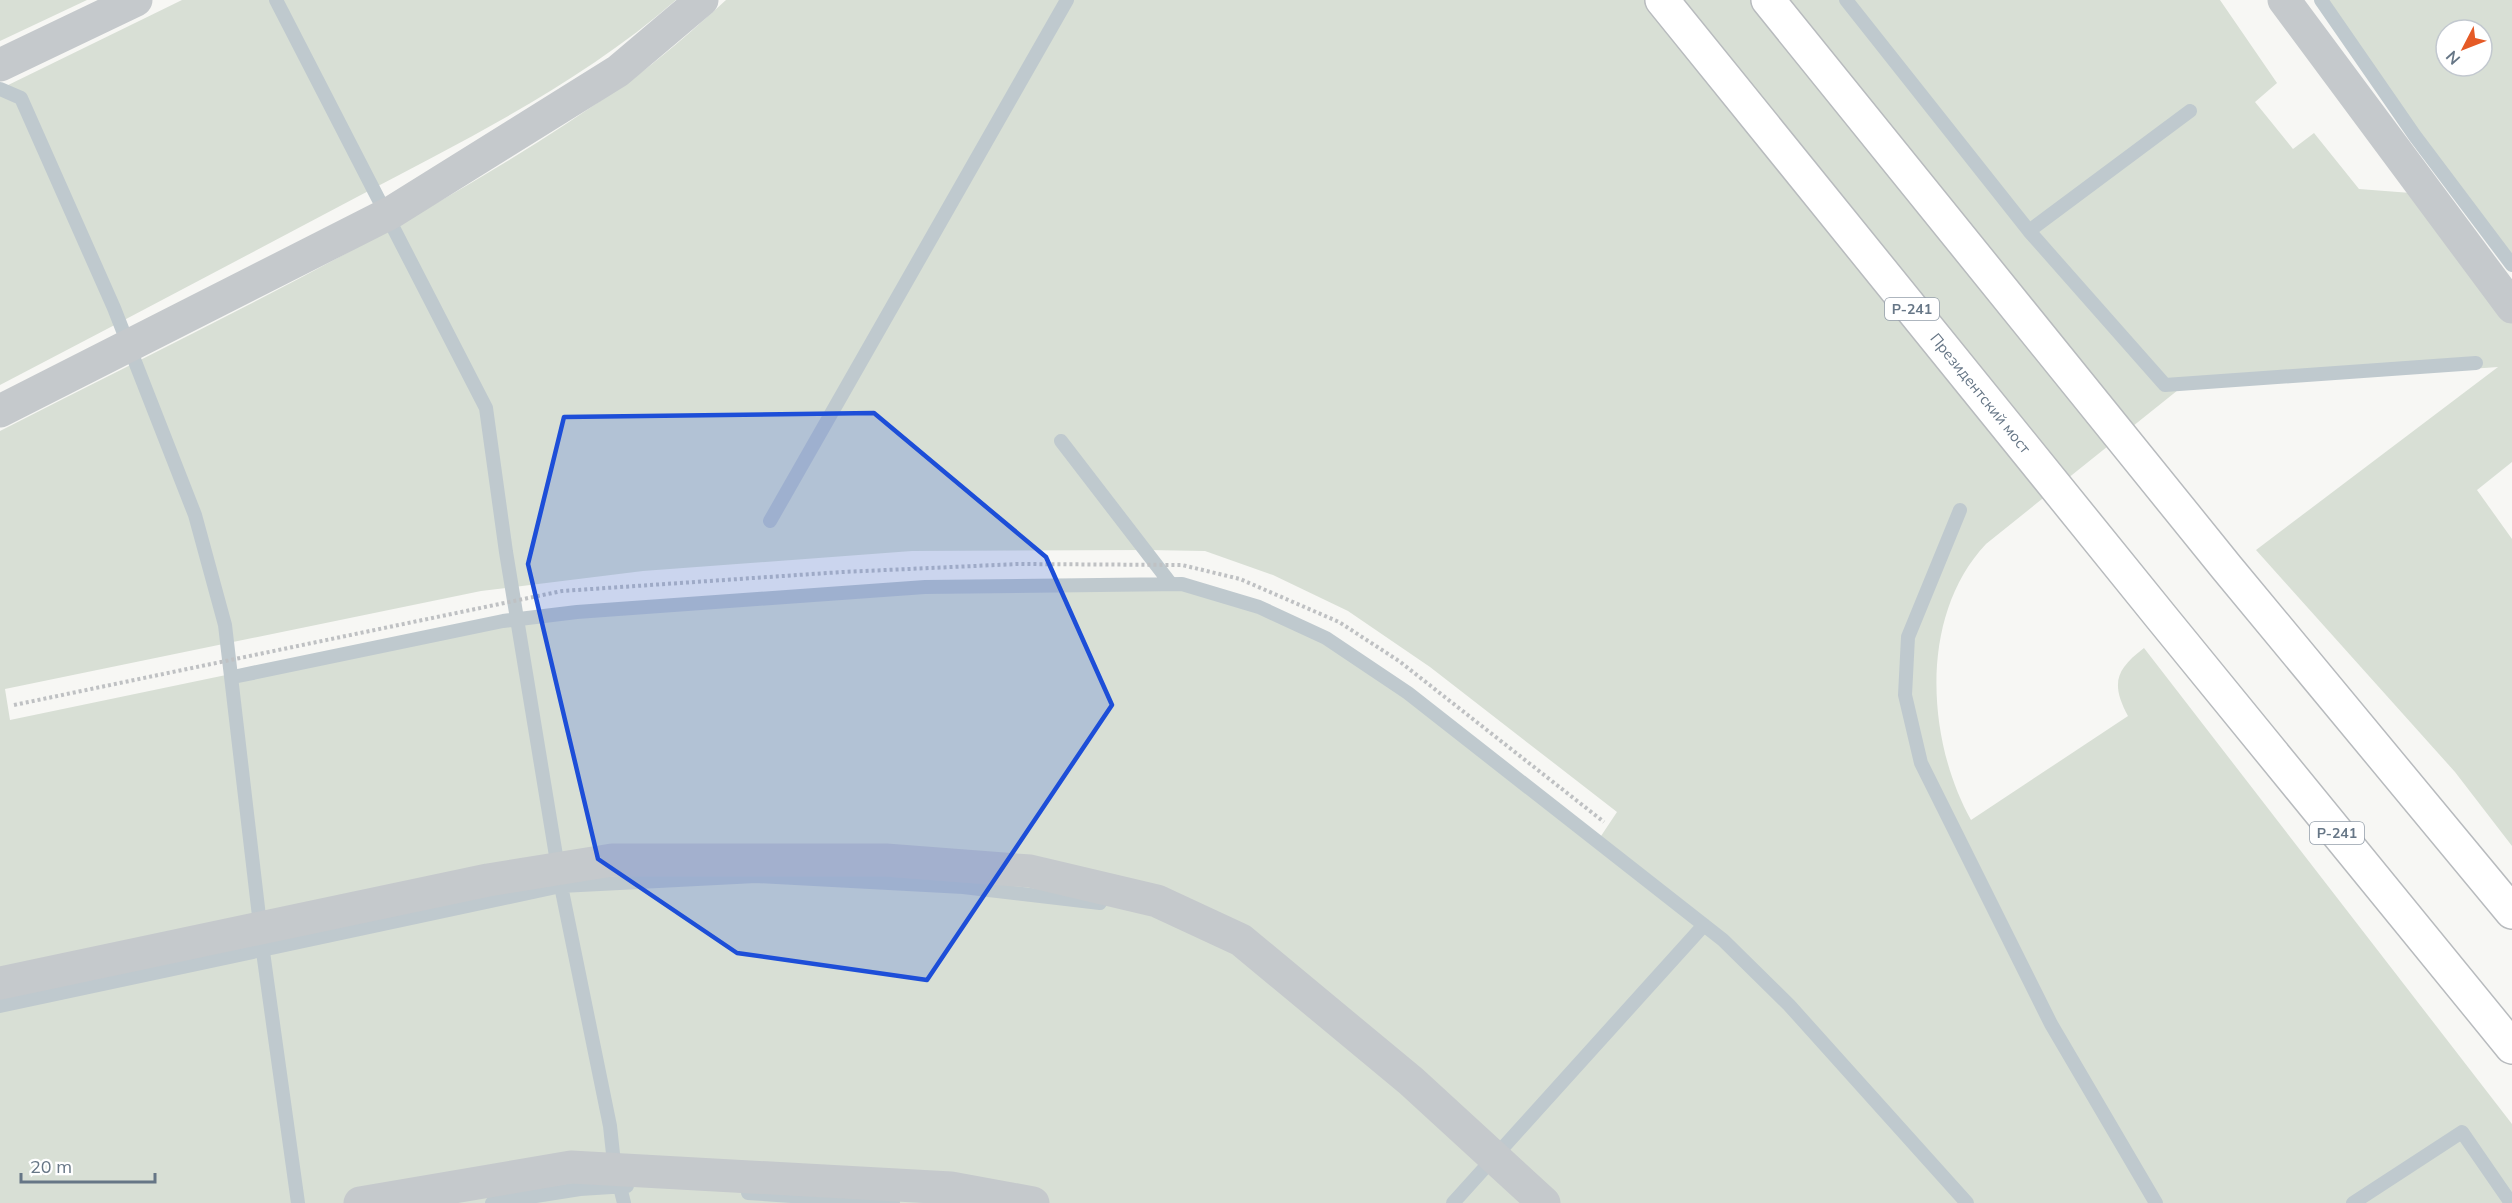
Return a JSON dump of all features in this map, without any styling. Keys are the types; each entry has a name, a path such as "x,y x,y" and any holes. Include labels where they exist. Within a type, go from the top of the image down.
{"highway":[{"name":"Президентский мост","path":"1662,0 2512,1047"},
{"path":"1768,0 2227,568 2512,912"}],"lane":[{"path":"0,65 136,0"},
{"path":"0,411 392,212 618,71 702,0"},
{"path":"2284,0 2512,307"},
{"path":"0,983 488,880 612,860 886,860 1030,872 1157,900 1241,940 1411,1081 1544,1203"},
{"path":"360,1203 571,1167 951,1188 1032,1203"}],"path":[{"path":"14,705 562,591 842,572 1006,565 1182,566 1240,579 1339,622 1399,661 1604,822"}],"highlighted area":[{"path":"874,413 1046,557 1112,705 927,980 737,953 598,859 528,564 564,417"}],"shaded area":[{"path":"0,0 87,0 0,41"},
{"path":"182,0 676,0 602,58 522,108 0,385 0,89"},
{"path":"726,0 2220,0 2277,83 2255,102 2293,149 2314,133 2359,189 2411,193 2512,320 2512,462 2477,490 2512,539 2512,846 2455,772 2256,550 2498,367 2178,390 1986,544 1964,573 1949,606 1940,641 1936,678 1938,716 1945,753 1956,788 1971,820 2128,716 2119,695 2119,678 2127,663 2144,648 2512,1124 2512,1203 0,1203 0,431 319,268 475,181 551,134 625,84 664,54","holes":["912,551 1205,551 1273,575 1348,611 1430,667 1617,812 1599,839 1409,690 1328,635 1261,605 1183,581 923,585 579,609 495,619 10,720 5,689 481,591 643,571"]},
{"path":"2326,0 2512,0 2512,260 2418,133"}],"waterway":[{"path":"276,0 486,408 506,552 561,886 610,1126 614,1163 624,1203"},
{"path":"770,521 1067,0"},
{"path":"1846,0 2029,231 2165,385 2476,363"},
{"path":"2321,0 2415,136 2512,265"},
{"path":"0,89 21,98 114,308 195,515 225,625 264,959 298,1203"},
{"path":"2029,231 2190,111"},
{"path":"1061,441 1171,584"},
{"path":"1960,510 1908,637 1905,695 1921,763 2051,1024 2156,1203"},
{"path":"233,677 503,621 577,612 925,587 1182,584 1259,607 1326,638 1408,693 1723,940 1789,1005 1967,1203"},
{"path":"0,1006 561,886 756,876 963,887 1100,903"},
{"path":"1453,1203 1704,925"},
{"path":"2353,1203 2462,1132 2511,1203"},
{"path":"492,1203 580,1189 627,1186"},
{"path":"748,1193 893,1203"}]}
